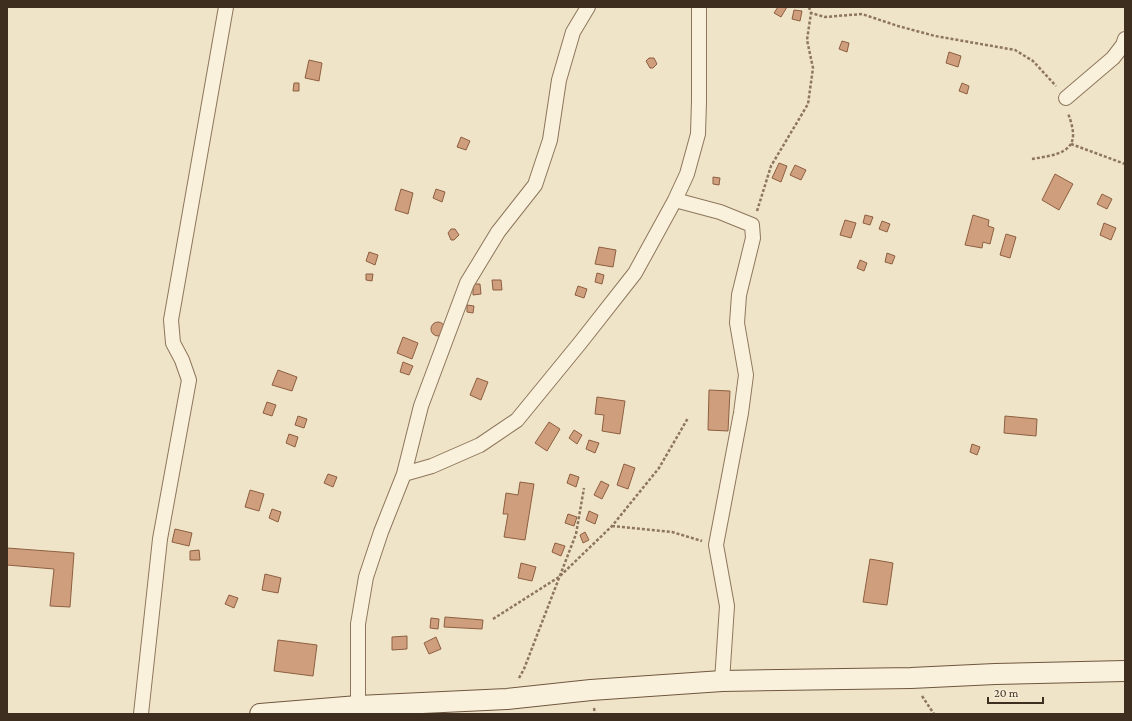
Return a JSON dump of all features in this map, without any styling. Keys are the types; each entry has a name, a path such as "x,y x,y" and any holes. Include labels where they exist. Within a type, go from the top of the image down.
{"street":[{"path":"141,714 160,539 189,380 182,360 173,343 171,320 226,7"},
{"path":"357,710 358,624 366,577 381,532 404,474 421,406 467,283 498,232 535,185 550,140 559,80 573,32 588,7"},
{"path":"404,474 432,466 480,444 517,420 635,273 675,200 687,174 698,134 699,7"},
{"path":"1066,98 1113,58 1125,39"},
{"path":"675,200 720,212 752,225 753,238 739,295 736,323 746,375 741,413 716,545 727,606 722,681"},
{"path":"260,714 357,710 507,699 591,690 722,681 911,678 995,674 1125,671"}],"path":[{"path":"752,225 771,166 808,104 813,68 807,40 811,13 809,7"},
{"path":"811,13 825,17 862,14 935,36 1014,50 1033,61 1066,98 1073,134 1071,144 1065,151 1032,160"},
{"path":"1071,144 1125,164"},
{"path":"493,619 559,578 612,526 659,468 688,418"},
{"path":"507,699 524,669 576,534 584,488"},
{"path":"612,526 672,532 716,545"}],"building":[{"path":"778,7 787,7 781,17 774,13"},
{"path":"794,10 802,11 800,21 792,19"},
{"path":"842,41 849,43 847,52 839,49"},
{"path":"949,52 961,56 958,67 946,63"},
{"path":"649,58 654,58 657,64 653,68 650,68 646,61"},
{"path":"309,60 322,63 319,81 305,78"},
{"path":"294,83 299,83 299,91 293,91"},
{"path":"962,83 969,86 967,94 959,91"},
{"path":"461,137 470,141 466,150 457,147"},
{"path":"779,163 787,166 781,182 772,178"},
{"path":"795,165 806,170 801,180 790,175"},
{"path":"1055,174 1073,184 1059,210 1042,200"},
{"path":"713,177 720,178 719,185 713,184"},
{"path":"401,189 413,193 408,214 395,210"},
{"path":"436,189 445,192 442,202 433,198"},
{"path":"1102,194 1112,199 1107,209 1097,204"},
{"path":"865,215 873,217 870,225 863,223"},
{"path":"973,215 989,220 988,226 994,228 990,244 983,242 982,248 965,245"},
{"path":"845,220 856,223 851,238 840,235"},
{"path":"882,221 890,224 887,232 879,229"},
{"path":"1104,223 1116,228 1111,240 1100,235"},
{"path":"451,229 455,229 459,235 454,240 451,240 448,233"},
{"path":"1006,234 1016,237 1010,258 1000,255"},
{"path":"599,247 616,250 613,267 595,264"},
{"path":"369,252 378,255 375,265 366,261"},
{"path":"887,253 895,256 892,264 885,262"},
{"path":"860,260 867,263 864,271 857,268"},
{"path":"597,273 604,275 602,284 595,282"},
{"path":"366,274 373,274 372,281 366,280"},
{"path":"492,280 501,280 502,290 493,290"},
{"path":"473,284 480,284 481,294 473,295"},
{"path":"578,286 587,289 584,298 575,295"},
{"path":"467,305 474,306 473,313 467,312"},
{"path":"435,322 441,322 445,326 445,332 441,336 435,336 431,332 431,326"},
{"path":"403,337 418,343 412,359 397,353"},
{"path":"403,362 413,366 409,375 400,372"},
{"path":"278,370 297,377 292,391 272,385"},
{"path":"477,378 488,382 481,400 470,395"},
{"path":"709,390 730,391 728,431 708,430"},
{"path":"597,397 625,401 620,434 602,431 604,415 595,414"},
{"path":"267,402 276,405 272,416 263,413"},
{"path":"298,416 307,419 304,428 295,425"},
{"path":"1005,416 1037,419 1036,436 1004,433"},
{"path":"549,422 560,429 547,451 535,443"},
{"path":"574,430 582,435 577,444 569,438"},
{"path":"289,434 298,437 295,447 286,443"},
{"path":"589,440 599,443 595,453 586,449"},
{"path":"972,444 980,447 977,455 970,452"},
{"path":"624,464 635,468 628,489 617,485"},
{"path":"328,474 337,477 333,487 324,483"},
{"path":"570,474 579,477 576,487 567,483"},
{"path":"601,481 609,485 602,499 594,495"},
{"path":"520,482 534,484 525,540 504,537 508,514 503,514 506,493 518,495"},
{"path":"250,490 264,494 259,511 245,507"},
{"path":"272,509 281,512 278,522 269,518"},
{"path":"589,511 598,515 595,524 586,520"},
{"path":"568,514 577,517 574,526 565,523"},
{"path":"175,529 192,533 189,546 172,542"},
{"path":"585,532 589,540 583,543 580,535"},
{"path":"555,543 565,546 561,556 552,552"},
{"path":"7,548 74,553 70,607 50,606 54,569 7,565"},
{"path":"199,550 200,560 190,560 190,551"},
{"path":"870,559 893,563 887,605 863,602"},
{"path":"521,563 536,567 532,581 518,578"},
{"path":"265,574 281,578 278,593 262,590"},
{"path":"229,595 238,598 234,608 225,604"},
{"path":"445,617 483,620 482,629 444,627"},
{"path":"431,618 439,619 438,629 430,628"},
{"path":"407,636 407,649 392,650 392,637"},
{"path":"436,637 441,649 429,654 424,643"},
{"path":"278,640 317,645 313,676 274,671"}]}
